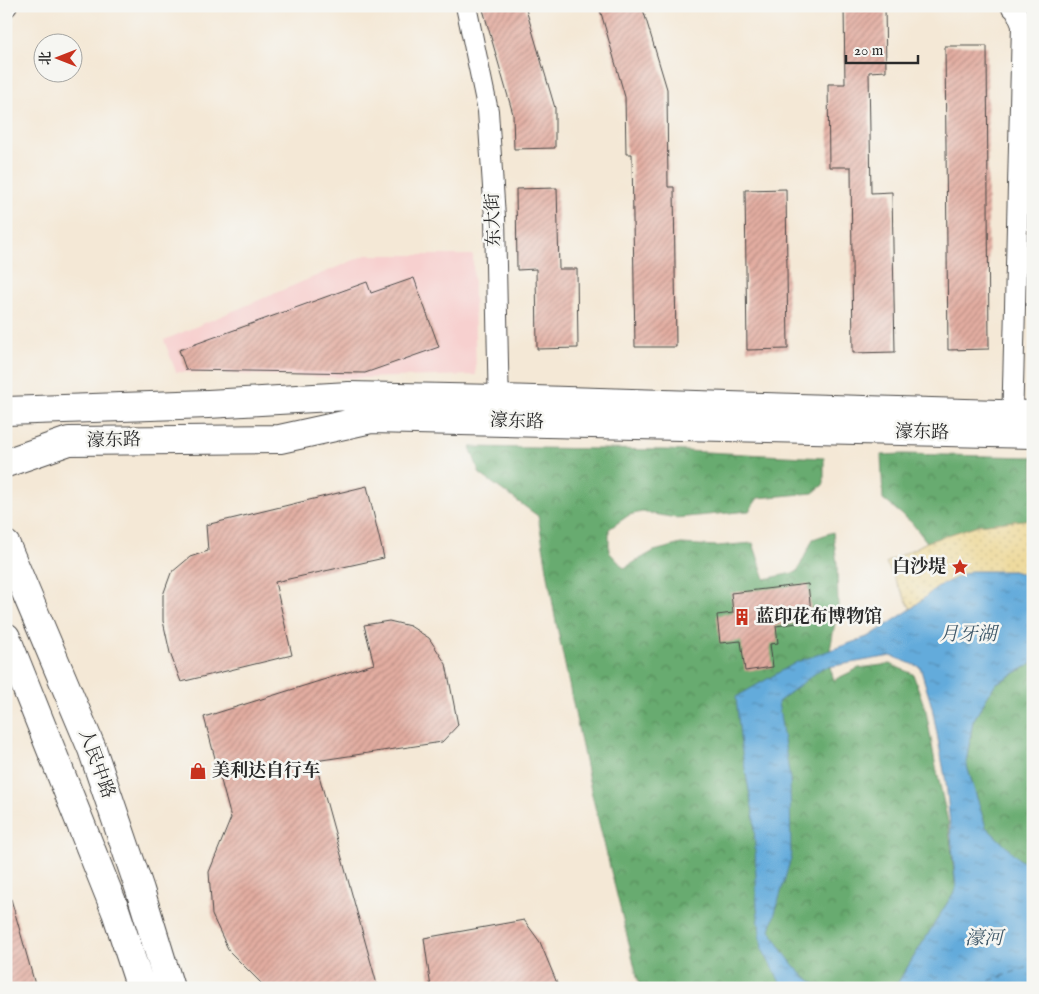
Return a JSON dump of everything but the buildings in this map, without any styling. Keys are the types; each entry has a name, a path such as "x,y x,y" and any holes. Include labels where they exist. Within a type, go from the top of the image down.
{"main road":[{"name":"濠东路","path":"6,411 208,404 349,396 498,399 1023,424"},
{"name":"濠东路","path":"6,463 69,441 280,439 371,419 518,422 1023,424"},
{"name":"人民中路","path":"6,545 92,749 140,890 170,988"},
{"name":"人民中路","path":"6,637 116,912 140,988"}],"street":[{"name":"东大街","path":"466,6 488,111 495,217 498,399 501,416 506,420 518,422"},
{"path":"1016,8 1022,25 1023,424"}],"shaded area":[{"path":"366,255 473,255 476,375 355,378 176,372 164,340"}],"green space":[{"path":"470,447 667,450 824,458 824,484 813,493 758,498 749,511 676,518 642,512 629,515 609,529 609,552 624,568 654,551 681,544 717,546 753,543 765,579 797,572 813,539 833,532 837,564 838,606 828,661 834,680 859,668 890,664 913,674 926,711 948,822 956,889 897,984 875,988 824,988 812,983 782,986 781,988 640,988 592,795 555,617 538,516 480,474"},
{"path":"881,455 1033,457 1033,520 978,525 927,542 911,522 883,499"},
{"path":"1033,663 1033,859 1021,861 986,827 966,763 973,721 995,684"}],"sand":[{"name":"白沙堤","path":"1033,519 1033,577 1013,571 937,587 911,609 886,563 927,542 978,525"}],"water":[{"name":"月牙湖","path":"970,571 1013,571 1033,577 1033,663 995,684 973,721 966,763 986,827 1021,861 1033,859 1033,988 875,988 897,984 956,889 946,782 932,707 920,667 891,656 822,668 778,702 790,779 791,858 770,930 792,964 815,984 824,988 781,988 782,986 762,949 757,908 754,818 741,747 736,697 797,662 870,636 911,609 937,587"}],"ferry route":[{"path":"969,988 1033,965"}],"place":[{"name":"白沙堤","path":"960,567"},
{"name":"蓝印花布博物馆","path":"742,617"},
{"name":"美利达自行车","path":"198,771"}],"water label":[{"name":"濠河","path":"984,939"}]}
